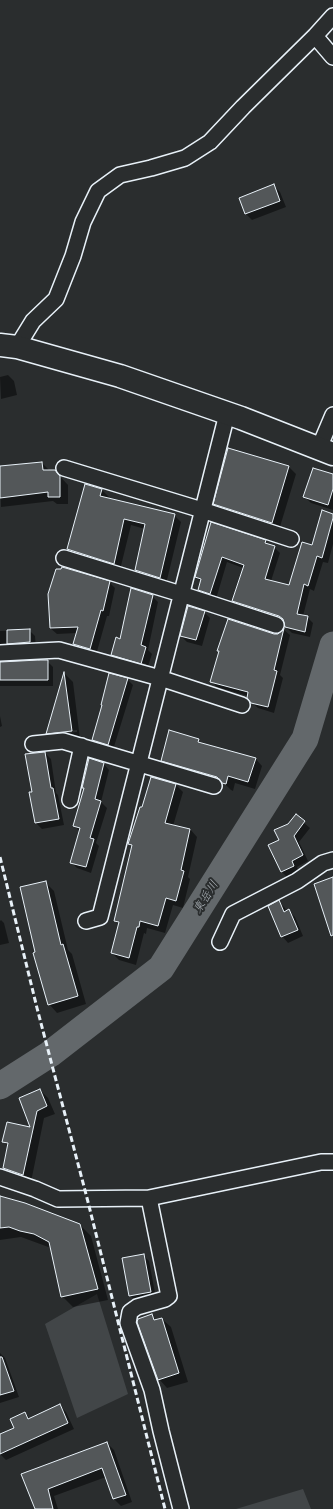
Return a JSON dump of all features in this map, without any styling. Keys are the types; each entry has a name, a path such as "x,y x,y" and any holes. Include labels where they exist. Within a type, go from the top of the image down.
{"street":[{"path":"8,346 56,299 73,256 83,222 98,191 120,175 185,158 210,142 333,16"},
{"path":"315,36 333,57"},
{"path":"8,346 120,376 326,451 333,415"},
{"path":"86,921 100,917 227,414"},
{"path":"64,468 202,510 290,539"},
{"path":"64,558 276,625"},
{"path":"0,653 59,650 160,678 242,705"},
{"path":"33,744 63,741 214,786"},
{"path":"70,800 82,746"},
{"path":"220,942 233,914 297,881 323,863 333,860"},
{"path":"0,1177 36,1189 58,1199 149,1198 321,1162 333,1162"},
{"path":"149,1198 170,1296 165,1299 137,1307 130,1312 128,1324 152,1390 181,1509"}],"shaded area":[{"path":"97,1294 128,1394 77,1418 45,1324"},
{"path":"303,1489 311,1509 236,1509"}],"building":[{"path":"274,184 280,201 245,214 239,198"},
{"path":"228,448 289,466 272,523 213,504"},
{"path":"42,462 43,470 55,470 60,476 60,497 48,497 48,492 0,498 0,466"},
{"path":"313,468 333,474 333,489 328,505 303,497"},
{"path":"85,484 102,489 100,496 175,514 160,578 135,570 145,524 124,519 114,564 67,549"},
{"path":"322,510 333,514 333,518 322,558 317,556 308,586 304,584 297,614 308,616 305,632 285,627 283,619 279,616 232,601 244,565 222,557 210,594 198,590 201,579 195,577 211,522 266,540 265,543 275,546 265,579 289,585 302,542 312,545"},
{"path":"62,567 110,581 103,611 101,610 90,649 73,644 78,627 50,628 48,594 56,569 61,569"},
{"path":"131,588 153,595 141,645 146,647 141,664 111,655 116,637 120,639"},
{"path":"188,606 205,611 196,640 180,636"},
{"path":"228,619 274,634 278,634 284,628 274,670 277,671 268,707 251,703 247,698 248,692 210,682 219,651 217,651"},
{"path":"30,629 30,642 7,644 7,630"},
{"path":"48,660 48,680 0,680 0,662"},
{"path":"64,672 72,731 46,734"},
{"path":"109,673 128,678 108,745 92,740"},
{"path":"169,730 199,739 198,742 256,758 248,782 228,776 226,784 222,783 217,777 161,761"},
{"path":"45,752 51,788 53,788 59,819 35,823 29,792 32,792 25,754"},
{"path":"89,758 104,763 95,799 101,801 90,838 94,839 86,867 70,863 80,828 73,826 84,788 82,788"},
{"path":"151,777 176,784 165,823 190,829 181,870 184,871 176,901 166,898 158,926 140,921 129,958 111,953 119,922 114,921 132,845 128,844 140,807 142,807"},
{"path":"296,814 305,821 294,836 303,855 292,861 294,866 281,872 268,845 279,840 274,830 288,824"},
{"path":"333,877 333,935 331,936 314,884"},
{"path":"46,881 61,945 63,944 78,996 48,1005 33,953 35,952 20,887"},
{"path":"279,900 284,912 289,909 298,930 281,937 268,906"},
{"path":"40,1089 47,1106 37,1111 23,1175 3,1168 8,1143 2,1142 7,1122 30,1127 19,1098"},
{"path":"0,1196 25,1203 80,1224 98,1289 61,1297 49,1242 34,1234 9,1227 0,1228"},
{"path":"144,1254 151,1292 129,1296 122,1258"},
{"path":"152,1314 154,1320 162,1318 179,1373 158,1380 137,1322 138,1319"},
{"path":"0,1357 2,1357 14,1391 0,1395"},
{"path":"60,1404 68,1423 0,1454 0,1434 14,1428 10,1419 25,1412 28,1419"},
{"path":"107,1442 126,1495 113,1499 102,1468 48,1489 53,1509 35,1509 21,1474"}],"waterway":[{"name":"東岳川","path":"0,1086 50,1054 161,968 305,739 333,645"}],"railway":[{"path":"0,857 165,1509"}]}
